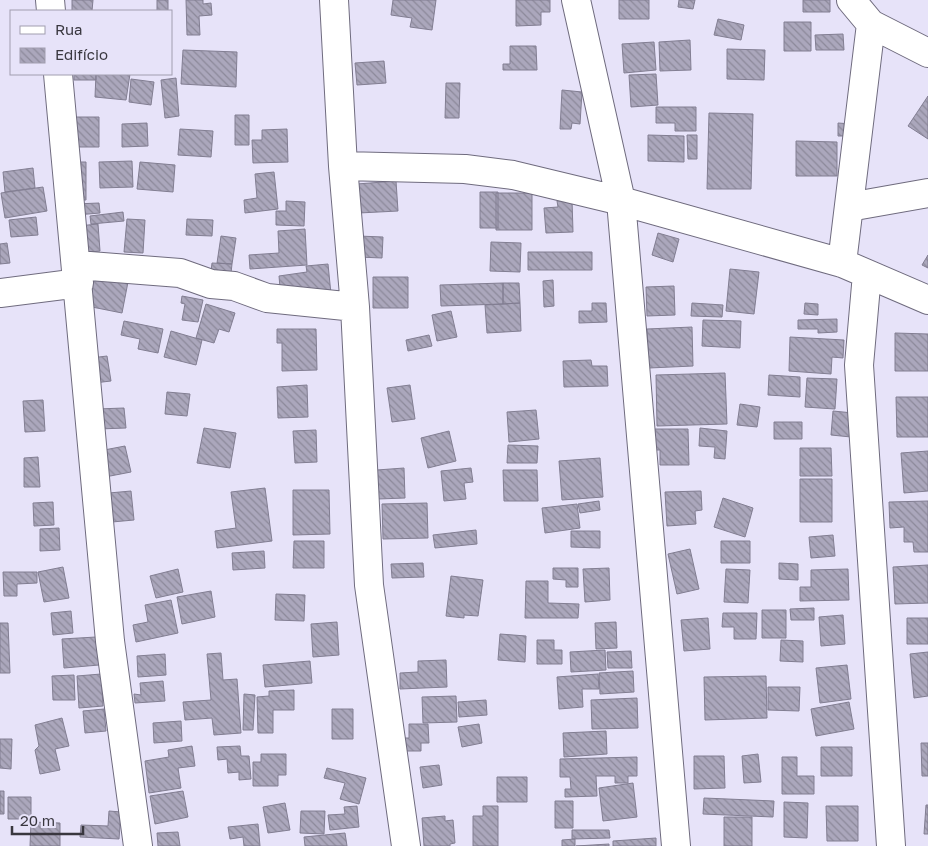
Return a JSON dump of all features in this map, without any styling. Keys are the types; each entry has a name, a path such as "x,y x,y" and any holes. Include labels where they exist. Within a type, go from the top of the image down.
{"street":[{"path":"334,0 343,166 355,307 369,585 406,846"},
{"path":"576,0 621,201 676,846"},
{"path":"851,0 872,24 928,53"},
{"path":"842,263 872,24"},
{"path":"58,75 78,274 110,641 138,846"},
{"path":"343,166 465,169 513,175 621,201 842,263 928,300"},
{"path":"849,207 928,193"},
{"path":"0,293 78,274 180,273 211,284 234,286 267,298 355,307"},
{"path":"867,274 859,365 891,846"}],"building":[{"path":"72,0 93,0 92,10 72,10"},
{"path":"157,0 168,0 168,10 157,10"},
{"path":"186,0 203,0 203,4 211,3 212,15 199,16 200,35 187,35"},
{"path":"393,0 436,0 432,30 410,27 412,18 391,15"},
{"path":"516,0 550,0 550,12 541,12 541,25 516,26"},
{"path":"619,0 649,0 649,19 619,19"},
{"path":"679,0 695,0 693,9 678,7"},
{"path":"803,0 830,0 830,12 803,12"},
{"path":"718,19 744,25 741,40 714,35"},
{"path":"784,22 811,22 811,51 784,51"},
{"path":"843,34 844,50 816,50 815,35"},
{"path":"690,40 691,70 660,71 659,42"},
{"path":"654,42 656,70 624,73 622,44"},
{"path":"510,46 536,46 537,70 503,70 503,64 510,64"},
{"path":"727,49 765,50 764,80 727,79"},
{"path":"183,50 237,52 236,87 181,84"},
{"path":"384,61 386,83 357,85 355,63"},
{"path":"656,74 658,105 631,107 629,75"},
{"path":"74,75 96,75 96,80 74,80"},
{"path":"96,75 130,75 126,100 95,97"},
{"path":"176,78 179,116 165,118 161,80"},
{"path":"131,79 154,82 151,105 129,102"},
{"path":"446,83 460,83 459,118 445,118"},
{"path":"562,90 582,92 580,124 572,123 571,129 560,129"},
{"path":"928,96 928,139 908,126"},
{"path":"656,107 696,107 696,131 675,131 675,123 656,123"},
{"path":"709,113 753,114 751,189 707,189"},
{"path":"235,115 249,115 249,145 235,145"},
{"path":"75,117 99,117 99,147 75,147"},
{"path":"147,123 148,146 122,147 122,124"},
{"path":"838,123 852,124 851,136 838,136"},
{"path":"180,129 213,131 211,157 178,155"},
{"path":"287,129 288,162 253,163 252,140 262,140 262,130"},
{"path":"648,135 684,136 684,162 648,161"},
{"path":"687,135 697,135 697,159 688,159"},
{"path":"796,141 837,142 837,176 796,176"},
{"path":"132,161 133,187 100,188 99,162"},
{"path":"75,162 86,162 86,200 75,200"},
{"path":"140,162 175,165 173,192 137,189"},
{"path":"33,168 35,188 5,192 3,172"},
{"path":"274,172 278,209 245,213 244,200 257,198 255,174"},
{"path":"396,181 398,211 359,213 357,184"},
{"path":"43,187 47,211 5,218 1,193"},
{"path":"480,192 498,192 498,228 480,228"},
{"path":"496,193 532,193 532,230 496,230"},
{"path":"572,200 573,232 546,233 544,208 558,207 557,201"},
{"path":"286,201 305,202 304,226 276,225 276,211 286,211"},
{"path":"99,203 100,213 76,215 75,204"},
{"path":"123,212 124,221 91,224 90,216"},
{"path":"36,217 38,235 11,237 9,220"},
{"path":"127,219 145,220 143,253 124,252"},
{"path":"187,219 213,220 212,236 186,235"},
{"path":"98,224 100,251 80,253 78,226"},
{"path":"305,229 307,265 250,269 249,255 279,253 278,231"},
{"path":"658,233 679,239 673,262 652,255"},
{"path":"221,236 236,238 232,264 217,263"},
{"path":"358,236 383,237 382,258 358,257"},
{"path":"491,242 521,243 520,272 490,271"},
{"path":"7,243 10,263 0,264 0,244"},
{"path":"528,252 592,252 592,270 528,270"},
{"path":"928,255 928,268 922,265"},
{"path":"212,263 232,264 230,282 210,280"},
{"path":"328,264 331,294 281,299 279,276 307,272 306,266"},
{"path":"730,269 759,272 754,314 726,311"},
{"path":"94,275 128,282 122,313 87,306"},
{"path":"373,277 408,277 408,308 373,308"},
{"path":"553,280 554,306 544,307 543,281"},
{"path":"503,283 519,283 520,303 503,304"},
{"path":"503,283 503,304 441,306 440,285"},
{"path":"674,286 675,315 647,316 646,287"},
{"path":"182,296 203,300 198,322 182,320 185,304 181,303"},
{"path":"520,303 521,331 487,333 485,305"},
{"path":"592,303 606,303 607,322 579,323 579,311 592,311"},
{"path":"692,303 723,305 722,317 691,316"},
{"path":"805,303 818,304 818,315 804,314"},
{"path":"206,304 235,313 229,332 219,329 214,343 196,338"},
{"path":"451,311 457,337 437,341 432,315"},
{"path":"837,319 837,332 818,333 818,329 798,329 798,320"},
{"path":"703,320 741,321 740,348 702,346"},
{"path":"124,321 163,329 158,353 138,349 140,339 121,335"},
{"path":"692,327 693,366 649,368 647,329"},
{"path":"277,329 316,329 317,370 282,371 282,343 277,343"},
{"path":"171,331 202,340 196,365 164,357"},
{"path":"895,333 928,334 928,371 895,371"},
{"path":"429,335 432,346 408,351 406,340"},
{"path":"790,337 844,340 843,358 832,357 831,374 789,371"},
{"path":"107,356 111,381 94,383 91,358"},
{"path":"591,360 592,366 607,366 608,386 564,387 563,361"},
{"path":"725,373 727,424 657,426 656,375"},
{"path":"769,375 800,377 800,397 768,395"},
{"path":"807,378 837,379 835,409 805,407"},
{"path":"307,385 308,417 278,418 277,387"},
{"path":"410,385 415,419 392,422 387,388"},
{"path":"167,392 190,394 187,416 165,414"},
{"path":"896,397 928,397 928,437 897,437"},
{"path":"43,400 45,431 25,432 23,401"},
{"path":"740,404 760,407 757,427 737,425"},
{"path":"124,408 126,428 98,429 97,409"},
{"path":"536,410 539,439 509,442 507,412"},
{"path":"833,411 853,413 851,437 831,435"},
{"path":"774,422 802,422 802,439 774,439"},
{"path":"204,428 236,433 230,468 197,463"},
{"path":"700,428 727,431 725,459 714,458 715,447 699,446"},
{"path":"648,429 688,429 689,465 660,465 660,450 648,450"},
{"path":"316,430 317,462 295,463 293,431"},
{"path":"449,431 456,461 428,468 421,438"},
{"path":"508,445 538,446 537,463 507,463"},
{"path":"125,446 131,472 105,477 99,451"},
{"path":"800,448 831,448 832,476 800,476"},
{"path":"928,451 928,491 904,493 901,453"},
{"path":"38,457 40,487 24,487 24,458"},
{"path":"600,458 603,497 562,500 559,461"},
{"path":"404,468 405,498 378,499 377,470"},
{"path":"471,468 473,482 464,483 466,499 444,501 441,471"},
{"path":"503,470 537,470 538,501 504,501"},
{"path":"800,479 832,479 832,522 800,522"},
{"path":"265,488 272,541 217,548 215,531 236,528 231,492"},
{"path":"293,490 329,490 330,534 293,535"},
{"path":"131,491 134,520 112,522 109,493"},
{"path":"701,491 702,510 695,511 696,524 667,526 665,492"},
{"path":"723,498 753,508 745,537 714,527"},
{"path":"599,501 600,510 580,513 578,504"},
{"path":"928,501 928,552 914,552 913,542 904,542 904,527 890,528 889,502"},
{"path":"53,502 54,525 34,526 33,503"},
{"path":"427,503 428,538 383,539 382,504"},
{"path":"577,504 580,528 545,533 542,508"},
{"path":"59,528 60,550 40,551 40,529"},
{"path":"476,530 477,544 435,548 433,535"},
{"path":"571,531 600,531 600,548 571,547"},
{"path":"833,535 835,556 811,558 809,537"},
{"path":"294,541 324,541 324,568 293,568"},
{"path":"721,541 750,541 750,563 721,563"},
{"path":"690,549 699,589 677,594 668,554"},
{"path":"264,551 265,568 233,570 232,553"},
{"path":"423,563 424,577 392,578 391,564"},
{"path":"779,563 798,564 798,580 779,579"},
{"path":"928,565 928,603 895,604 893,567"},
{"path":"63,567 69,598 44,602 38,572"},
{"path":"553,568 578,568 578,587 566,587 566,580 553,579"},
{"path":"609,568 610,600 585,602 583,569"},
{"path":"178,569 183,592 156,598 150,576"},
{"path":"726,569 750,570 748,603 724,602"},
{"path":"848,569 849,600 800,601 800,587 811,587 811,570"},
{"path":"3,572 37,572 37,583 17,584 17,596 4,596"},
{"path":"451,576 483,580 478,616 464,615 464,618 446,616"},
{"path":"526,581 548,581 548,603 579,604 578,618 525,618"},
{"path":"211,591 215,617 182,624 177,597"},
{"path":"276,594 305,595 304,621 275,620"},
{"path":"171,600 178,633 136,642 133,625 148,622 145,605"},
{"path":"814,608 814,620 791,620 790,609"},
{"path":"762,610 786,610 786,638 762,638"},
{"path":"71,611 73,633 53,635 51,613"},
{"path":"723,613 757,613 756,639 734,639 734,627 722,627"},
{"path":"843,615 845,644 821,646 819,617"},
{"path":"708,618 710,649 684,651 681,620"},
{"path":"907,618 928,618 928,644 907,644"},
{"path":"337,622 339,655 313,657 311,624"},
{"path":"616,622 617,648 596,649 595,623"},
{"path":"0,623 8,623 10,673 0,673"},
{"path":"500,634 526,636 525,662 498,660"},
{"path":"96,637 99,665 64,668 62,639"},
{"path":"537,640 554,640 554,650 562,650 562,664 537,664"},
{"path":"781,640 803,641 803,662 780,661"},
{"path":"605,650 606,670 571,672 570,652"},
{"path":"631,651 632,668 608,668 607,652"},
{"path":"928,652 928,696 914,698 910,654"},
{"path":"221,653 223,680 237,679 241,733 214,735 212,718 185,720 183,702 211,700 207,654"},
{"path":"165,654 166,675 138,677 137,656"},
{"path":"446,660 447,687 400,689 400,673 418,672 418,661"},
{"path":"310,661 312,683 265,687 263,665"},
{"path":"847,665 851,699 820,703 816,668"},
{"path":"633,671 634,692 600,694 599,673"},
{"path":"101,674 103,706 79,708 77,676"},
{"path":"598,674 599,689 582,689 583,707 559,709 557,677"},
{"path":"74,675 75,700 53,700 52,676"},
{"path":"766,676 767,718 705,720 704,677"},
{"path":"163,681 165,701 135,703 134,694 141,695 140,683"},
{"path":"768,687 800,687 799,711 768,710"},
{"path":"294,690 294,710 273,710 273,733 258,733 257,697 269,696 269,691"},
{"path":"244,694 255,695 253,730 243,730"},
{"path":"456,696 457,722 423,723 422,697"},
{"path":"637,698 638,728 592,729 591,700"},
{"path":"486,700 487,715 459,717 458,702"},
{"path":"849,702 854,729 816,736 811,709"},
{"path":"104,709 106,731 85,733 83,711"},
{"path":"332,709 353,709 353,739 332,739"},
{"path":"62,718 69,746 55,749 60,770 40,774 35,750 39,746 35,725"},
{"path":"181,721 182,741 154,743 153,723"},
{"path":"409,724 428,724 429,743 421,743 421,751 399,751 398,738 409,738"},
{"path":"479,724 482,743 462,747 458,727"},
{"path":"606,731 607,754 564,757 563,733"},
{"path":"0,739 12,739 11,769 0,768"},
{"path":"921,743 928,743 928,776 922,776"},
{"path":"192,746 195,766 178,768 181,788 149,793 145,761 169,757 168,750"},
{"path":"240,746 241,756 249,756 251,779 239,780 239,772 228,773 227,759 218,760 217,747"},
{"path":"821,747 852,747 852,776 821,776"},
{"path":"261,754 286,754 286,775 278,775 278,786 253,786 253,762 261,762"},
{"path":"758,754 761,782 744,783 742,756"},
{"path":"694,756 724,756 725,788 694,789"},
{"path":"637,757 637,776 628,776 628,783 615,783 615,776 596,776 597,796 565,797 565,789 571,789 570,777 560,777 560,759"},
{"path":"782,757 797,757 797,776 814,776 814,794 782,794"},
{"path":"439,765 442,785 423,788 420,767"},
{"path":"327,768 366,778 359,804 340,799 345,783 324,778"},
{"path":"497,777 527,777 527,802 497,802"},
{"path":"633,783 637,817 603,821 599,788"},
{"path":"0,791 4,791 4,814 0,814"},
{"path":"183,791 188,817 155,824 150,796"},
{"path":"8,797 31,797 31,819 8,819"},
{"path":"704,798 774,801 773,817 703,814"},
{"path":"555,801 573,801 573,828 555,828"},
{"path":"784,802 808,803 807,838 784,837"},
{"path":"285,803 290,830 268,833 263,807"},
{"path":"926,805 928,805 928,834 924,834"},
{"path":"357,806 359,827 330,830 328,815 345,814 344,807"},
{"path":"483,806 498,806 498,846 473,846 473,816 483,816"},
{"path":"826,806 858,806 858,841 827,841"},
{"path":"109,811 121,812 119,839 80,837 81,825 108,826"},
{"path":"301,811 325,811 324,834 300,833"},
{"path":"445,816 445,821 453,820 455,843 450,844 450,846 424,846 422,818"},
{"path":"724,817 752,817 752,846 724,846"},
{"path":"31,822 60,823 60,846 30,846"},
{"path":"258,824 260,846 244,846 243,837 230,839 228,827"},
{"path":"572,830 609,830 610,838 572,839"},
{"path":"178,832 180,846 158,846 157,833"},
{"path":"345,833 347,846 305,846 304,837"},
{"path":"656,838 656,846 613,846 613,841"},
{"path":"575,839 575,846 562,846 562,840"},
{"path":"609,844 609,846 576,846"}]}
